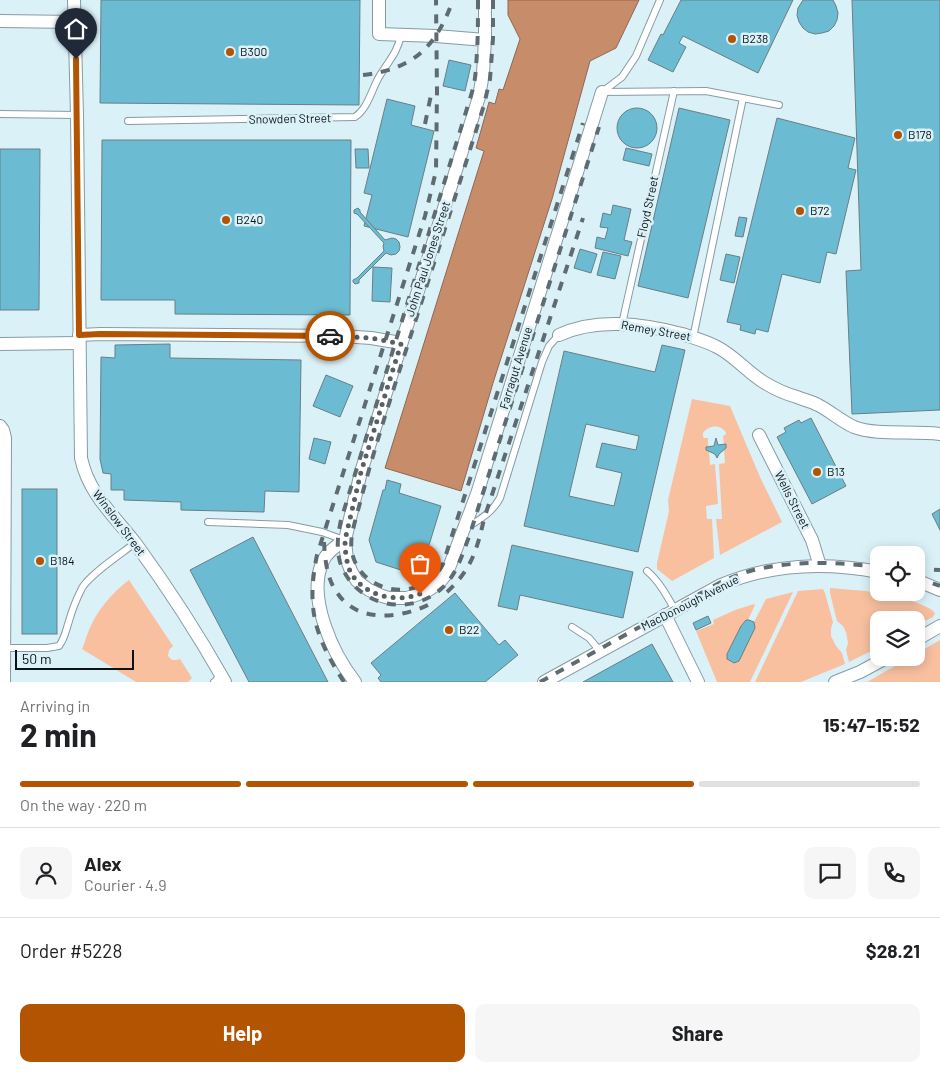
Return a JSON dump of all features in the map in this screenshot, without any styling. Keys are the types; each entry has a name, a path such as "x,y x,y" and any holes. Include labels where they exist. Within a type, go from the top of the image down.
{"street":[{"name":"Winslow Street","path":"74,0 81,458 84,472 102,504 135,543 187,618 220,680"},
{"path":"379,0 379,34 485,40"},
{"name":"John Paul Jones Street","path":"382,596 366,588 354,577 347,560 345,540 361,472 479,97 483,73 485,0"},
{"path":"0,21 75,22"},
{"name":"Farragut Avenue","path":"382,596 407,598 420,594 434,587 447,573 477,494 602,92"},
{"name":"Remey Street","path":"559,335 586,326 622,324 668,331 716,346 728,353 766,384 795,397 817,404 862,430 940,434"},
{"path":"0,344 79,339 111,334 342,336 371,338 401,344"},
{"path":"0,426 5,438 4,682"},
{"name":"Wells Street","path":"760,435 812,540 820,566"},
{"path":"345,540 325,557 319,577 318,590 321,612 329,636 342,663 355,682"},
{"name":"MacDonough Avenue","path":"544,682 721,585 738,578 764,571 820,566 870,571"},
{"path":"925,584 940,590"},
{"path":"670,613 698,682"},
{"path":"925,635 940,626"},
{"path":"835,682 871,666"}],"lane":[{"path":"602,92 622,77 636,56 660,0"},
{"name":"Snowden Street","path":"128,121 354,117 363,110 379,77 397,50 401,35"},
{"name":"Floyd Street","path":"622,324 674,90"},
{"path":"602,92 706,91 779,105"},
{"path":"693,338 744,98"},
{"path":"0,114 77,115"},
{"path":"463,530 489,513 500,498 542,362 549,346 559,335"},
{"path":"208,522 288,525 322,532 345,540"},
{"path":"4,648 47,648 59,646 63,641 82,588 88,580 135,543"},
{"path":"647,571 653,576 664,592 670,613"},
{"path":"572,627 589,638 600,651"}],"shaded area":[{"path":"508,0 639,0 616,48 590,61 552,199 493,383 461,491 385,468 484,151 476,148 489,102 495,104 499,89 503,90 520,39 508,15"},
{"path":"692,399 730,406 760,477 782,522 720,555 716,519 722,519 719,464 725,463 724,449 726,445 724,445 723,436 726,433 718,427 708,428 703,433 703,436 708,438 708,446 706,447 709,450 710,465 715,464 718,504 706,506 707,519 712,519 714,558 672,581 657,569 657,563 669,511 668,500"},
{"path":"129,580 173,646 169,650 168,656 172,660 180,659 192,678 188,682 136,682 82,649 92,623 101,609 111,596"},
{"path":"830,588 870,592 870,601 912,601 929,608 935,613 933,617 925,621 925,611 870,611 870,652 849,662 846,650 848,643 846,632 837,621"},
{"path":"823,589 833,622 831,636 842,653 845,664 801,682 755,682 798,591"},
{"path":"793,592 750,682 717,682 696,631 714,624 713,620 754,604 748,620 742,624 727,654 729,660 737,662 755,628 754,622 766,599"},
{"path":"940,640 940,682 867,682 895,666 925,666 925,649"}],"building":[{"name":"B300","path":"101,0 360,0 359,105 100,103"},
{"name":"B238","path":"681,0 793,0 758,73 683,36 679,43 686,47 673,72 648,60"},
{"path":"803,0 833,0 838,13 834,26 829,31 815,34 803,28 797,15 798,8"},
{"name":"B178","path":"852,0 940,0 940,410 852,414 846,271 861,270"},
{"path":"449,60 471,65 465,91 443,86"},
{"path":"387,99 415,106 411,125 434,131 408,237 364,226 372,195 364,193"},
{"path":"641,108 648,111 654,117 657,128 656,136 648,145 641,148 633,148 626,145 618,136 617,124 620,117 629,109"},
{"path":"679,108 730,120 688,298 638,286"},
{"name":"B72","path":"777,118 855,138 848,168 856,170 836,254 827,252 820,283 782,274 768,332 756,329 755,334 740,330 741,325 727,322"},
{"name":"B240","path":"102,140 351,140 350,315 175,314 175,300 101,300"},
{"path":"626,148 652,154 649,166 623,160"},
{"path":"0,149 40,149 39,310 0,310"},
{"path":"355,149 368,149 369,168 356,168"},
{"path":"613,205 631,209 624,240 632,242 628,256 595,248 597,237 605,239 608,228 600,227 603,213 611,215"},
{"path":"358,208 385,240 396,239 400,247 396,254 386,253 359,280 359,283 355,284 353,280 384,251 384,243 354,213 354,210"},
{"path":"739,217 747,218 743,237 735,236"},
{"path":"580,249 597,254 591,273 574,268"},
{"path":"603,252 621,256 615,279 597,275"},
{"path":"726,254 740,257 734,283 720,280"},
{"path":"373,267 392,268 390,302 372,301"},
{"path":"170,344 170,358 301,360 299,492 265,491 264,512 181,510 181,502 124,500 124,490 111,490 111,474 103,473 100,459 101,357 115,358 115,345"},
{"path":"662,345 685,350 638,552 524,526 564,351 655,372","holes":["586,424 639,436 636,450 602,443 596,467 622,473 614,506 569,496"]},
{"path":"326,375 353,386 340,417 313,406"},
{"name":"B13","path":"811,418 846,486 812,504 777,437 786,432 784,428 799,420 801,423"},
{"path":"314,438 331,442 325,464 309,459"},
{"path":"716,438 718,445 726,444 726,448 717,458 715,454 706,450 706,447 714,446"},
{"path":"387,480 401,484 399,493 441,506 424,557 404,571 376,562 369,540"},
{"name":"B184","path":"22,489 57,489 57,634 22,634"},
{"path":"940,509 940,530 932,514"},
{"path":"253,537 328,682 249,682 190,570"},
{"path":"512,545 633,572 623,618 520,595 517,610 498,606"},
{"name":"B22","path":"455,593 499,645 505,640 518,655 485,682 381,682 378,678 381,675 371,663"},
{"path":"708,616 711,623 696,630 693,623"},
{"path":"746,620 754,622 755,628 739,661 734,663 727,659 727,654"},
{"path":"652,644 673,682 583,682"}],"railway":[{"path":"344,682 326,651 316,622 312,591 314,574 317,555 425,216 436,171 436,0"},
{"path":"363,75 396,67 421,53 439,31 453,0"},
{"path":"478,0 476,72 473,87 338,535 340,562 347,577 357,589 370,597 384,603 399,605 414,603 429,598 442,588 456,570 470,534 599,127"},
{"path":"493,0 490,79 484,105 383,421 352,535 352,554 359,569 370,580 385,587 401,590 417,587 432,578 443,564 583,123"},
{"path":"425,124 432,90"},
{"path":"447,592 462,576 476,550 484,519 583,218"},
{"path":"324,542 326,563 331,582 347,604 357,610 381,616 394,615 407,613 430,604"},
{"path":"540,682 721,582 743,573 766,567 814,563 870,566"},
{"path":"925,569 940,570"},
{"path":"925,580 940,586"}],"way so far":[{"path":"330,336 371,338 401,344 361,472 345,540 345,548 351,571 357,581 366,588 382,596 394,598 407,598 420,594"}],"place":[{"name":"B238","path":"732,39"},
{"name":"B300","path":"230,52"},
{"name":"B178","path":"898,135"},
{"name":"B72","path":"800,211"},
{"name":"B240","path":"226,220"},
{"name":"B13","path":"817,472"},
{"name":"B184","path":"40,561"},
{"name":"B22","path":"449,630"}],"route":[{"path":"76,59 79,335 330,336"}]}
